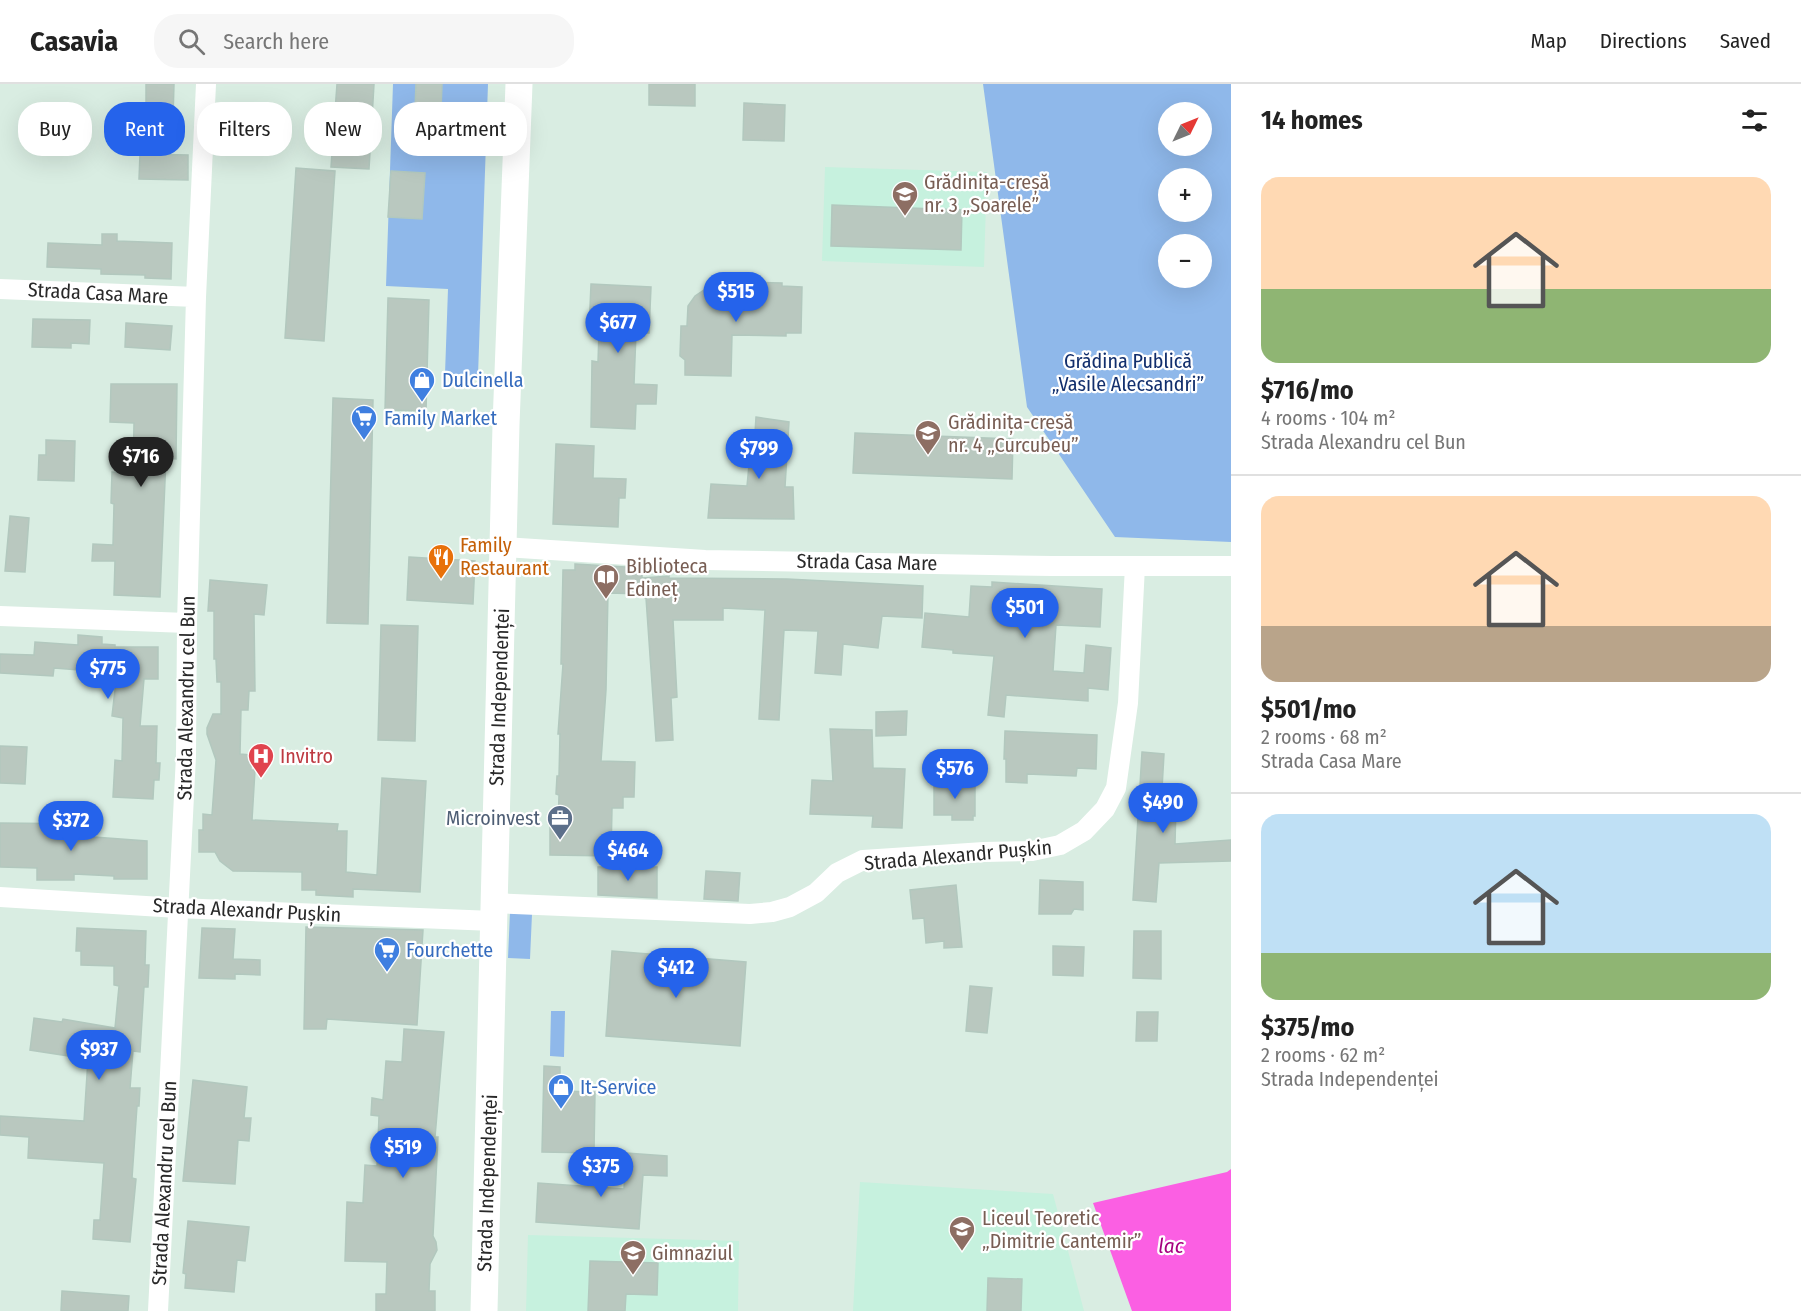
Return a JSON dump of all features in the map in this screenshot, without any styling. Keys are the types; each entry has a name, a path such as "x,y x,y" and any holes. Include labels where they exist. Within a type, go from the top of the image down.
{"main road":[{"name":"Strada Independenței","path":"483,1311 503,547 519,84"}],"street":[{"name":"Strada Alexandru cel Bun","path":"158,1311 186,756 187,623 196,297 206,84"},
{"name":"Strada Casa Mare","path":"0,289 196,297"},
{"name":"Strada Casa Mare","path":"503,547 705,560 1231,566"},
{"name":"Strada Alexandr Pușkin","path":"0,897 178,908 493,912 772,912 790,907 808,898 837,873 863,860 1032,851 1060,845 1084,831 1104,809 1116,788 1128,703 1135,566"},
{"path":"0,616 187,623"}],"shaded area":[{"name":"Grădinița-creșă nr. 3 „Soarele”","path":"825,167 987,172 984,267 822,261"},
{"name":"Liceul Teoretic „Dimitrie Cantemir”","path":"860,1182 1053,1194 1084,1311 853,1311"},
{"name":"Gimnaziul","path":"528,1235 739,1241 738,1311 526,1311"}],"green space":[{"path":"393,84 488,84 487,102 394,102 394,156 486,156 478,376 445,374 448,289 386,286"},
{"name":"Grădina Publică „Vasile Alecsandri”","path":"983,84 1231,84 1231,542 1115,537 1027,407"},
{"path":"510,912 532,914 530,959 508,958"},
{"path":"551,1011 565,1011 564,1057 550,1056"}],"water":[{"name":"lac","path":"1231,1169 1231,1311 1132,1311 1093,1203 1227,1172"}],"building":[{"path":"146,84 174,84 173,102 146,102"},
{"path":"337,84 374,84 373,102 336,102"},
{"path":"416,84 442,84 441,102 415,102"},
{"path":"649,84 695,84 695,106 649,105"},
{"path":"744,103 785,105 784,141 743,140"},
{"path":"188,155 188,180 139,179 140,156"},
{"path":"332,156 370,156 369,169 331,167"},
{"path":"296,168 335,171 324,341 285,338"},
{"path":"391,171 425,173 422,219 388,217"},
{"path":"832,205 962,210 961,250 831,246"},
{"path":"102,234 117,234 117,241 172,243 171,279 145,278 145,275 101,274 101,269 47,267 48,243 102,245"},
{"path":"741,282 782,283 782,286 802,287 801,333 786,333 786,336 732,335 731,376 685,375 685,360 680,356 681,326 687,326 688,306 695,296 707,288 740,288"},
{"path":"591,284 651,287 649,333 636,333 634,384 657,385 656,404 636,404 635,429 591,427 592,361 598,362 599,331 589,330"},
{"path":"388,298 429,300 426,411 385,410"},
{"path":"33,319 90,320 89,344 71,343 71,348 32,347"},
{"path":"126,323 172,326 170,350 125,347"},
{"path":"111,384 177,384 176,459 166,458 160,597 114,595 115,561 92,561 93,544 113,545 112,472 133,473 134,423 110,422"},
{"path":"333,398 373,400 368,624 327,623"},
{"path":"756,417 789,422 785,487 793,487 794,519 708,518 711,484 747,486 749,465 753,465"},
{"path":"855,433 1013,439 1012,479 853,473"},
{"path":"46,440 75,441 74,481 38,480 39,455 46,455"},
{"path":"556,444 594,446 593,478 626,479 625,498 619,498 618,527 553,524"},
{"path":"10,516 29,518 25,572 5,571"},
{"name":"Family Restaurant","path":"409,557 475,561 473,604 407,600"},
{"path":"575,564 642,568 642,578 669,576 669,578 787,579 923,586 922,618 882,616 878,648 843,644 841,675 815,673 818,631 784,630 779,720 759,719 765,610 723,608 723,620 673,620 677,697 671,698 673,740 656,741 646,598 644,594 608,593 606,690 601,761 635,762 634,797 623,797 623,808 612,808 611,856 550,855 550,827 558,827 559,795 556,794 557,776 559,776 560,734 558,734 563,664 561,664 563,570 575,570"},
{"path":"210,580 267,585 264,615 254,614 255,691 249,691 248,710 241,710 240,754 251,755 251,770 255,770 252,820 338,824 337,831 347,831 346,872 377,875 382,778 426,781 420,892 353,889 353,897 316,895 316,890 302,890 302,872 233,871 220,861 215,852 199,852 199,830 203,830 203,814 212,815 216,760 207,728 213,714 221,714 221,682 217,682 216,659 214,659 214,611 208,611"},
{"path":"992,582 1102,589 1100,627 1056,625 1053,671 1084,673 1086,645 1111,648 1108,690 1088,688 1088,701 1006,695 1004,717 988,715 994,656 953,653 953,650 922,647 925,613 969,617 971,586 992,587"},
{"path":"381,625 418,626 415,741 378,740"},
{"path":"78,635 102,637 102,644 115,645 115,647 158,647 158,679 144,679 140,726 157,726 156,763 160,763 159,780 154,780 153,799 113,797 115,760 122,761 123,718 112,716 117,673 54,668 53,676 0,673 0,654 34,655 35,642 78,645"},
{"path":"907,711 906,735 876,736 876,712"},
{"path":"830,729 872,730 873,768 905,769 902,828 872,827 873,816 810,814 812,780 833,781"},
{"path":"1005,731 1097,735 1096,769 1077,768 1076,776 1027,774 1027,783 1006,782"},
{"path":"0,746 27,747 25,784 0,783"},
{"path":"1142,752 1164,754 1161,806 1176,807 1175,844 1231,840 1231,861 1159,863 1156,902 1133,900"},
{"path":"934,783 975,783 973,820 952,820 952,815 934,815"},
{"path":"0,823 95,824 94,837 147,841 147,879 114,879 114,876 74,874 74,880 37,880 37,868 0,867"},
{"path":"598,867 657,867 657,898 598,895"},
{"path":"706,871 740,873 738,901 704,899"},
{"path":"1040,880 1083,882 1083,910 1074,909 1071,914 1039,914"},
{"path":"956,885 962,947 944,948 944,941 926,943 924,918 913,919 910,890"},
{"path":"306,927 423,930 417,1025 327,1019 326,1029 304,1029"},
{"path":"77,928 146,931 145,965 149,965 148,987 144,987 140,1052 133,1051 130,1088 140,1088 132,1178 136,1179 130,1242 93,1239 94,1220 100,1220 104,1163 28,1158 29,1137 0,1135 0,1116 84,1121 88,1059 30,1050 34,1018 62,1022 63,1019 115,1028 119,986 114,985 114,966 81,965 81,951 76,951"},
{"path":"202,928 235,929 233,959 260,960 260,975 235,974 235,979 199,978"},
{"path":"1134,931 1161,931 1161,979 1133,978"},
{"path":"1053,946 1084,947 1083,976 1053,975"},
{"path":"612,951 746,962 740,1046 606,1036"},
{"path":"970,986 992,988 987,1033 966,1031"},
{"path":"1137,1012 1158,1012 1157,1041 1136,1041"},
{"path":"404,1029 444,1032 435,1137 438,1137 433,1236 437,1250 430,1264 429,1291 435,1291 435,1311 376,1311 376,1294 386,1294 387,1262 345,1261 347,1202 363,1203 365,1165 377,1166 379,1116 371,1115 372,1098 383,1100 386,1061 402,1062"},
{"path":"544,1066 560,1067 560,1091 595,1092 594,1153 542,1152"},
{"path":"193,1080 247,1087 244,1118 251,1118 249,1141 238,1140 235,1184 183,1181"},
{"path":"626,1153 667,1156 667,1176 643,1175 639,1229 536,1222 538,1183 624,1189"},
{"path":"188,1221 249,1227 245,1261 237,1260 234,1292 185,1288 186,1274 183,1273"},
{"path":"590,1261 658,1263 657,1295 626,1294 625,1311 588,1311"},
{"path":"988,1278 1022,1279 1021,1311 987,1311"},
{"path":"62,1291 129,1296 128,1311 61,1311"}],"place":[{"name":"Grădinița-creșă nr. 3 „Soarele”","path":"905,217"},
{"name":"Dulcinella","path":"422,403"},
{"name":"Family Market","path":"364,441"},
{"name":"Grădinița-creșă nr. 4 „Curcubeu”","path":"928,456"},
{"name":"Family Restaurant","path":"441,580"},
{"name":"Biblioteca Edineț","path":"606,600"},
{"name":"Invitro","path":"261,779"},
{"name":"Microinvest","path":"560,841"},
{"name":"Fourchette","path":"387,973"},
{"name":"It-Service","path":"561,1110"},
{"name":"Liceul Teoretic „Dimitrie Cantemir”","path":"962,1252"},
{"name":"Gimnaziul","path":"633,1276"}]}
